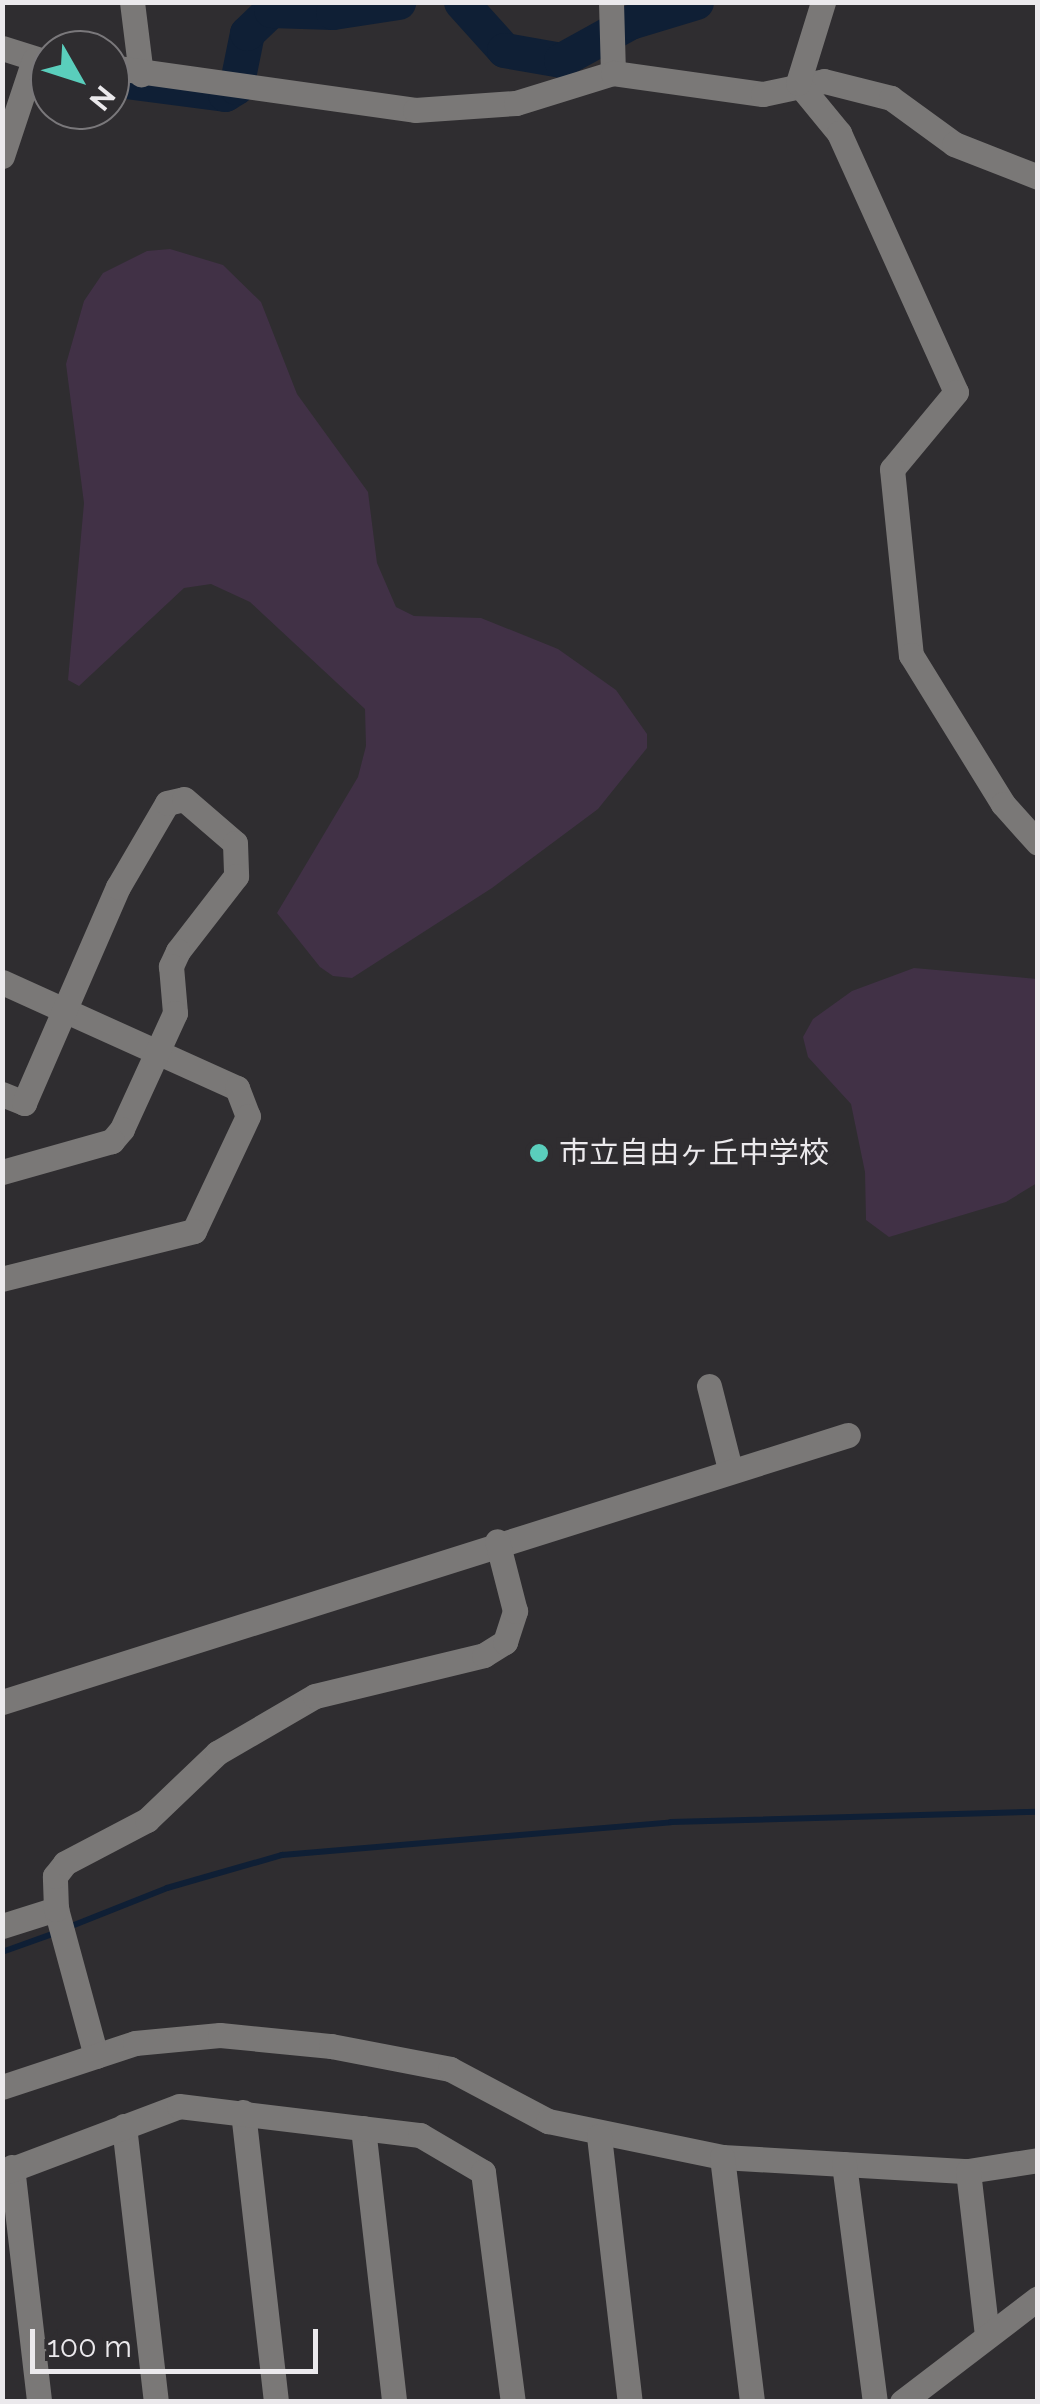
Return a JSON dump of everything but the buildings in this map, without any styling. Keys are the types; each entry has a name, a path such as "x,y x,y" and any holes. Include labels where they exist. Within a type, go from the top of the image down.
{"street":[{"path":"132,2 142,74"},
{"path":"611,2 612,73"},
{"path":"798,83 823,2"},
{"path":"2,48 30,57"},
{"path":"130,71 415,110 516,103 612,73 763,94 798,83 824,81 892,98 954,144 1038,176"},
{"path":"798,83 838,133 956,392 892,469 912,655 1003,804 1038,843"},
{"path":"2,156 30,90"},
{"path":"2,1094 24,1103 118,887 167,803 184,798 235,843 236,876 178,951 172,966 175,1013 159,1048 112,1141 2,1172"},
{"path":"2,982 159,1048 237,1088 248,1116 194,1231 2,1278"},
{"path":"708,1386 730,1469"},
{"path":"2,1702 497,1541 848,1435"},
{"path":"96,2056 56,1909 56,1876 65,1862 148,1820 236,1742 350,1683 484,1655 504,1642 514,1611 497,1541"},
{"path":"2,1926 56,1909"},
{"path":"2,2087 173,2036 332,2046 450,2069 548,2121 599,2136 722,2156 968,2171 1038,2160"},
{"path":"39,2402 7,2170 179,2106 420,2135 484,2172 513,2402"},
{"path":"242,2112 276,2402"},
{"path":"124,2126 156,2402"},
{"path":"363,2128 394,2402"},
{"path":"599,2136 630,2402"},
{"path":"722,2156 752,2402"},
{"path":"844,2164 875,2402"},
{"path":"968,2171 987,2336"},
{"path":"902,2402 1038,2298"}],"shaded area":[{"path":"170,249 223,265 261,302 297,394 368,492 377,563 396,607 414,616 481,618 558,649 616,690 647,734 647,748 598,809 492,888 352,978 333,976 320,967 277,913 358,777 366,746 365,709 250,602 211,584 184,588 79,686 68,680 84,503 66,364 84,301 103,273 147,251"},
{"path":"914,968 1037,979 1037,1183 1006,1202 889,1237 866,1220 865,1172 851,1104 808,1057 803,1037 813,1019 852,991"}],"waterway":[{"path":"130,82 225,94 236,87 247,33 271,10 333,12 398,2"},
{"path":"461,2 504,50 561,60 630,22 696,2"},
{"path":"69,1927 167,1888 282,1855 671,1822 1038,1812"},
{"path":"2,1952 58,1932"}],"place":[{"name":"市立自由ヶ丘中学校","path":"539,1153"}]}
